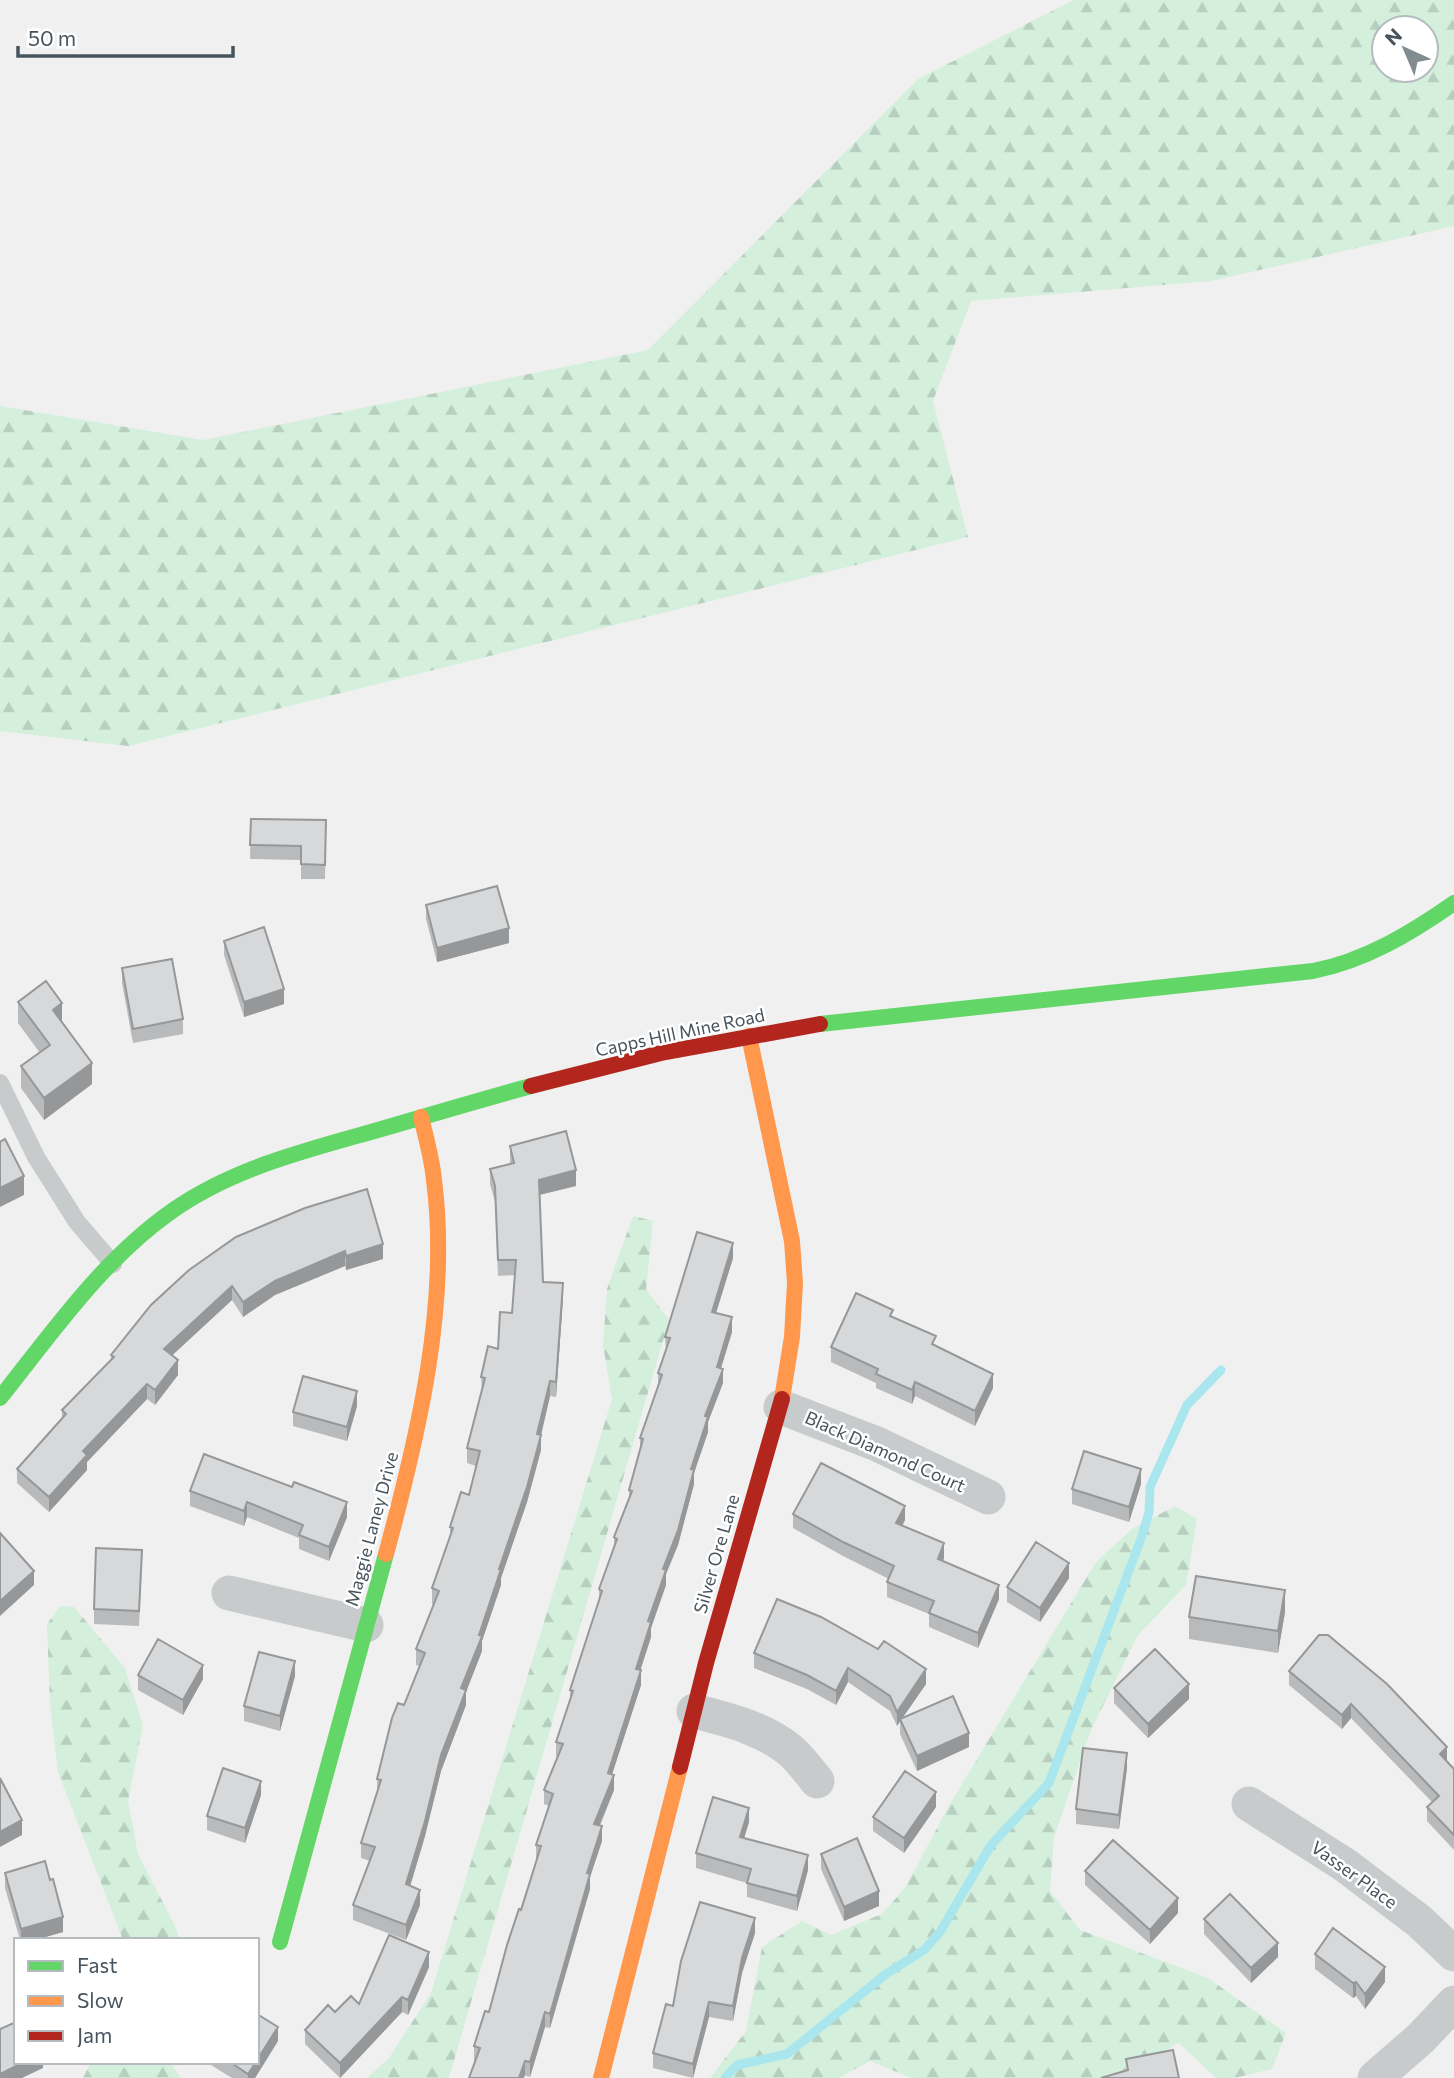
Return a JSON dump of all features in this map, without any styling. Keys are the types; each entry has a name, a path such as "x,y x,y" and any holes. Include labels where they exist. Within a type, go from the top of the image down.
{"street":[{"name":"Capps Hill Mine Road","path":"0,1398 66,1317 142,1234 170,1212 229,1179 297,1153 639,1058 748,1036 820,1024 1266,978 1319,970 1394,941 1454,903"},
{"name":"Silver Ore Lane","path":"601,2078 694,1712 781,1407 792,1337 795,1283 792,1241 748,1036"},
{"name":"Maggie Laney Drive","path":"280,1942 412,1457 434,1319 437,1250 435,1184 421,1118"},
{"name":"Black Diamond Court","path":"781,1407 877,1444 988,1497"},
{"path":"229,1593 366,1625"},
{"path":"694,1712 734,1721 765,1733 792,1752 817,1781"},
{"name":"Vasser Place","path":"1249,1804 1345,1865 1419,1921 1454,1954"},
{"path":"1375,2078 1421,2038 1454,2003"}],"lane":[{"path":"0,1083 37,1157 70,1211 113,1264"}],"green space":[{"path":"1074,0 1454,0 1454,226 1211,281 971,301 933,401 968,537 128,746 0,731 0,406 203,440 648,350 918,79"},
{"path":"633,1216 653,1221 646,1289 669,1320 449,2078 367,2078 389,2058 431,1993 612,1399 603,1345 607,1289"},
{"path":"1175,1506 1197,1519 1186,1585 1138,1635 1091,1730 1054,1837 1050,1891 1080,1930 1208,1978 1286,2033 1272,2069 1234,2078 1216,2078 1179,2043 1113,2078 911,2078 870,2061 839,2078 710,2078 746,2031 762,1947 802,1921 831,1935 882,1914 905,1888 950,1804 1096,1562 1132,1529"},
{"path":"60,1606 74,1607 125,1668 143,1725 128,1801 138,1854 179,1938 122,1938 58,1772 50,1705 47,1624"},
{"path":"90,2064 171,2064 181,2078 83,2078"}],"building":[{"path":"251,819 326,820 325,865 301,864 301,846 250,845"},
{"path":"497,886 509,928 437,948 426,905"},
{"path":"264,927 284,989 244,1002 224,941"},
{"path":"172,959 183,1019 133,1029 122,968"},
{"path":"46,981 62,1003 53,1010 92,1063 44,1098 21,1066 50,1045 18,1002"},
{"path":"566,1131 576,1170 539,1180 543,1282 563,1283 556,1382 550,1381 537,1434 541,1435 527,1487 479,1635 482,1636 461,1688 466,1690 441,1755 406,1884 420,1890 406,1925 353,1905 375,1847 361,1843 381,1780 377,1779 392,1718 398,1703 404,1705 425,1653 416,1649 439,1591 432,1588 453,1528 450,1527 461,1492 469,1495 480,1451 467,1448 485,1378 481,1377 488,1346 498,1349 500,1312 512,1313 516,1260 498,1260 495,1186 490,1169 514,1163 510,1146"},
{"path":"5,1139 24,1176 0,1188 0,1142"},
{"path":"367,1189 383,1244 346,1256 345,1251 275,1281 243,1302 232,1286 164,1349 178,1360 155,1390 147,1384 83,1451 87,1455 49,1497 17,1469 66,1414 62,1410 114,1357 111,1355 151,1305 189,1270 236,1237 305,1208"},
{"path":"697,1232 733,1243 712,1312 732,1317 717,1367 723,1369 705,1416 708,1417 691,1469 694,1470 678,1530 648,1621 651,1622 636,1669 641,1670 608,1773 614,1775 594,1824 602,1826 587,1873 590,1874 550,2014 545,2012 530,2062 525,2061 519,2078 469,2078 480,2048 474,2046 485,2011 489,2012 507,1945 541,1846 536,1845 553,1794 544,1790 563,1744 556,1742 602,1591 599,1589 617,1539 614,1537 632,1491 629,1490 643,1439 640,1438 662,1375 658,1373 670,1338 665,1337"},
{"path":"856,1293 893,1310 890,1316 936,1336 932,1344 993,1374 975,1411 915,1382 912,1390 876,1374 878,1369 831,1347"},
{"path":"303,1376 357,1391 347,1427 293,1412"},
{"path":"1084,1451 1141,1469 1129,1507 1072,1489"},
{"path":"204,1454 292,1487 294,1482 347,1502 329,1547 299,1535 303,1525 247,1502 244,1511 190,1491"},
{"path":"821,1463 905,1506 896,1523 944,1543 938,1559 999,1585 978,1633 929,1613 934,1601 887,1582 894,1566 793,1514"},
{"path":"0,1533 34,1571 0,1601"},
{"path":"1036,1542 1069,1563 1040,1608 1007,1587"},
{"path":"96,1548 142,1550 139,1611 94,1609"},
{"path":"1196,1576 1285,1590 1278,1631 1189,1617"},
{"path":"777,1599 821,1617 878,1649 884,1641 926,1669 897,1712 890,1696 848,1668 836,1691 807,1675 754,1653"},
{"path":"1319,1635 1328,1635 1387,1684 1447,1747 1440,1754 1454,1769 1454,1835 1427,1807 1439,1796 1351,1704 1342,1715 1289,1671"},
{"path":"158,1639 203,1665 183,1700 138,1675"},
{"path":"1155,1649 1189,1684 1148,1724 1114,1688"},
{"path":"259,1652 295,1661 280,1716 244,1706"},
{"path":"953,1696 969,1733 917,1756 900,1719"},
{"path":"1083,1748 1127,1753 1119,1815 1076,1809"},
{"path":"223,1768 261,1781 245,1828 207,1816"},
{"path":"905,1771 936,1792 904,1838 873,1817"},
{"path":"0,1778 22,1820 0,1832"},
{"path":"713,1797 749,1808 740,1837 808,1855 797,1896 747,1883 751,1869 696,1853"},
{"path":"857,1838 879,1891 844,1907 821,1854"},
{"path":"1113,1840 1178,1898 1150,1930 1085,1871"},
{"path":"45,1861 50,1880 53,1879 63,1917 21,1929 5,1873"},
{"path":"1230,1894 1278,1943 1251,1968 1204,1919"},
{"path":"700,1902 755,1918 742,1958 733,2006 709,2002 693,2064 653,2053 666,2004 673,2006 681,1961"},
{"path":"1333,1928 1385,1967 1365,1994 1356,1982 1353,1983 1315,1954"},
{"path":"389,1935 429,1952 408,2000 402,1997 340,2063 305,2030 328,2005 335,2012 351,1996 359,2004"},
{"path":"259,2015 278,2027 259,2057"},
{"path":"14,2023 14,2064 20,2064 0,2074 0,2029"},
{"path":"1173,2050 1179,2078 1101,2078 1128,2070 1126,2059"},
{"path":"233,2064 255,2064 248,2074"}],"waterway":[{"path":"725,2078 737,2065 787,2054 886,1974 924,1950 940,1932 991,1845 1049,1783 1142,1536 1149,1512 1150,1487 1187,1405 1221,1370"}],"traffic: fast":[{"path":"820,1024 1313,971 1369,953 1421,925 1454,903"},
{"path":"0,1398 79,1298 123,1252 147,1230 195,1196 245,1172 298,1153 531,1086"},
{"path":"280,1942 386,1554"}],"traffic: slow":[{"path":"749,1036 792,1241 795,1283 792,1337 782,1399"},
{"path":"386,1554 409,1463 428,1369 438,1274 438,1227 433,1172 421,1117"},
{"path":"601,2078 680,1767"}],"traffic: jam":[{"path":"531,1086 661,1053 820,1024"},
{"path":"680,1767 706,1663 782,1399"}]}
